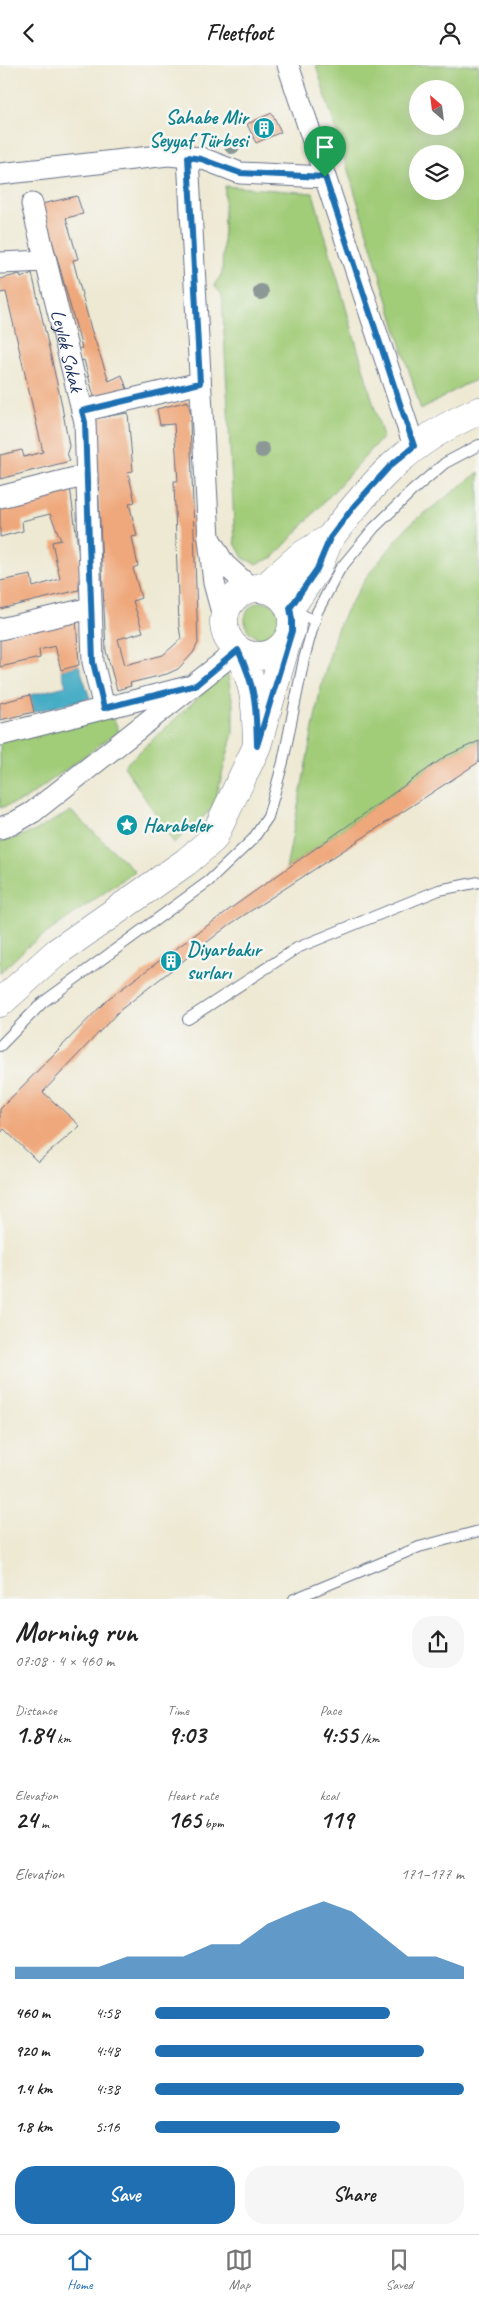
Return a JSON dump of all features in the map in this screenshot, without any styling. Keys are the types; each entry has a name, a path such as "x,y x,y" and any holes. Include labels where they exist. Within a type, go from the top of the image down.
{"street":[{"path":"288,65 414,446"},
{"path":"0,173 168,155 201,159 240,173 325,177"},
{"path":"188,157 209,538 214,583 224,620 225,632 230,642 238,650 248,655 259,657 280,649 298,639"},
{"name":"Leylek Sokak","path":"32,204 82,411 93,662 104,708"},
{"path":"0,263 46,261"},
{"path":"82,411 200,383"},
{"path":"290,608 317,569 330,538 354,506 390,466 414,446 448,424 479,411"},
{"path":"0,497 86,475"},
{"path":"0,1003 57,952 186,862 213,839 257,746 298,639 292,625 290,608 284,599 274,592 258,589 224,564 209,538"},
{"path":"224,620 226,609 232,600 242,593 258,589 299,557 330,538"},
{"path":"0,629 91,608"},
{"path":"0,828 12,824 33,812 238,650"},
{"path":"238,650 256,696 257,746"},
{"path":"0,735 196,685"}],"lane":[{"path":"0,1046 42,1003 209,881 253,839 268,817 283,762 298,639 315,621 340,569 374,527 445,463 479,445"},
{"path":"290,608 315,621"},
{"path":"188,1019 297,948 439,890 479,882"},
{"path":"294,1599 419,1547 479,1531"}],"green space":[{"path":"316,65 479,65 479,379 464,385 421,410"},
{"path":"225,186 313,193 383,437 274,557 256,564 243,558 235,543 222,295 214,285 222,274"},
{"path":"479,472 479,741 446,756 286,869 320,691 336,632 347,609 368,575 408,526"},
{"path":"263,602 270,603 276,607 280,613 280,627 276,633 270,637 263,638 256,637 250,633 246,627 245,620 246,613 250,607 256,603"},
{"path":"227,671 233,704 233,733 217,794 212,809 174,843 124,766"},
{"path":"111,712 119,731 24,800 0,808 0,740"},
{"path":"71,811 135,871 27,947 0,973 0,842 33,832"}],"water":[{"path":"79,665 90,698 34,712 30,695 66,686 61,670"}],"building":[{"name":"Sahabe Mir Seyyaf Türbesi","path":"272,113 281,132 256,143 247,124"},
{"path":"77,196 83,214 66,218 78,259 73,260 91,329 109,381 122,375 127,389 96,404 84,360 81,361 78,349 82,348 42,204"},
{"path":"32,273 61,401 69,446 67,453 70,461 0,479 0,455 22,450 24,457 43,452 6,292 0,293 0,279 20,274 21,278"},
{"path":"188,401 192,420 190,421 198,643 193,653 178,669 167,674 130,683 131,686 117,690 106,651 98,480 89,419 128,413 133,471 128,472 135,502 129,503 137,536 132,537 138,566 133,568 141,598 133,601 143,632 118,639 125,665 163,655 181,639 174,481 178,481 174,424 160,425 157,409"},
{"path":"70,487 80,562 79,590 0,609 0,581 31,575 33,587 60,579 52,542 61,540 50,514 22,521 23,531 0,537 0,505"},
{"path":"76,617 79,665 61,670 55,646 39,650 40,658 0,667 0,636"},
{"path":"30,695 34,712 0,720 0,703"},
{"name":"Diyarbakır surları","path":"479,741 479,762 229,925 119,1011 43,1092 80,1126 38,1162 4,1129 0,1134 0,1109 109,998 234,906 446,756"}],"place":[{"name":"Sahabe Mir Seyyaf Türbesi","path":"264,128"},
{"name":"Harabeler","path":"127,825"},
{"name":"Diyarbakır surları","path":"171,961"}],"route":[{"path":"188,157 201,159 240,173 325,177 414,446 390,466 354,506 330,538 317,569 290,608 292,631 287,641 257,746 256,696 238,650 196,685 104,708 93,662 85,422 82,411 200,383 188,157"}]}
